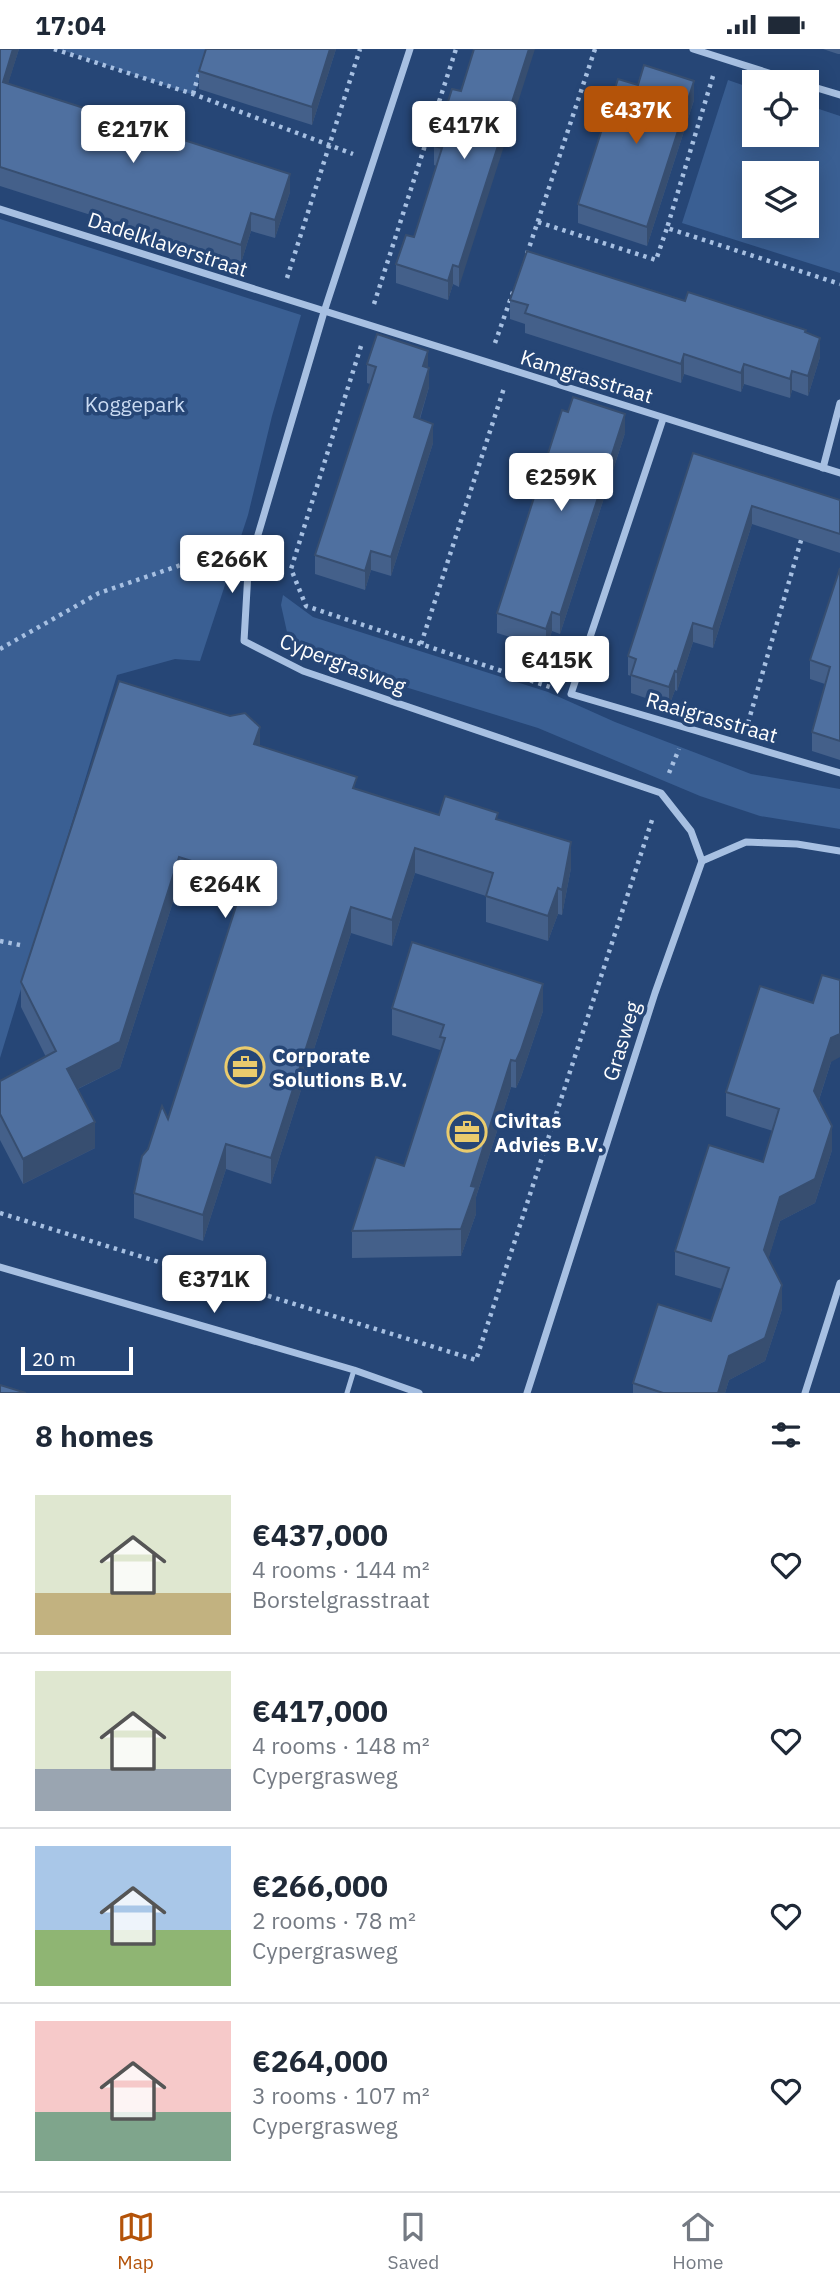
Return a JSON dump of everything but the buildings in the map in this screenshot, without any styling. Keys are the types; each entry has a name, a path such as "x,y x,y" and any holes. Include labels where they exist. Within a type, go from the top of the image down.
{"street":[{"name":"Cypergrasweg","path":"410,49 324,312 252,555 248,572 244,641 303,671 661,793"},
{"path":"693,49 756,70"},
{"path":"819,89 840,96"},
{"name":"Dadelklaverstraat","path":"0,209 324,312"},
{"name":"Kamgrasstraat","path":"324,312 840,473"},
{"path":"822,468 840,403"},
{"path":"571,694 663,419"},
{"name":"Raaigrasstraat","path":"571,694 840,773"},
{"path":"661,793 691,831 702,861 746,842 797,844 840,851"},
{"name":"Grasweg","path":"527,1393 655,993 702,861"},
{"path":"0,1266 354,1370 419,1393"},
{"path":"806,1393 840,1283"}],"lane":[{"path":"347,1393 354,1370"}],"path":[{"path":"54,49 192,94 374,161"},
{"path":"281,298 359,49"},
{"path":"456,49 291,569 306,605 571,694"},
{"path":"524,261 595,49"},
{"path":"538,222 656,260 719,59"},
{"path":"192,94 203,60"},
{"path":"667,228 840,284"},
{"path":"488,363 515,286"},
{"path":"421,644 510,370"},
{"path":"741,744 803,534"},
{"path":"0,649 99,593 184,564 225,555 252,555"},
{"path":"0,1213 476,1360 661,793 682,741"},
{"path":"0,941 20,946"}],"green space":[{"path":"59,49 209,49 194,95"},
{"path":"728,80 742,85 742,147 819,147 819,109 840,116 840,273 682,223"},
{"name":"Koggepark","path":"0,219 301,315 272,416 248,515 200,661 175,659 117,675 0,1058"},
{"path":"283,595 313,617 548,692 615,722 751,774 840,789 840,829 760,816 700,796 538,728 337,666 302,646 287,632 281,605"}],"place":[{"name":"Corporate Solutions B.V.","path":"245,1067"},
{"name":"Civitas Advies B.V.","path":"467,1132"}]}
